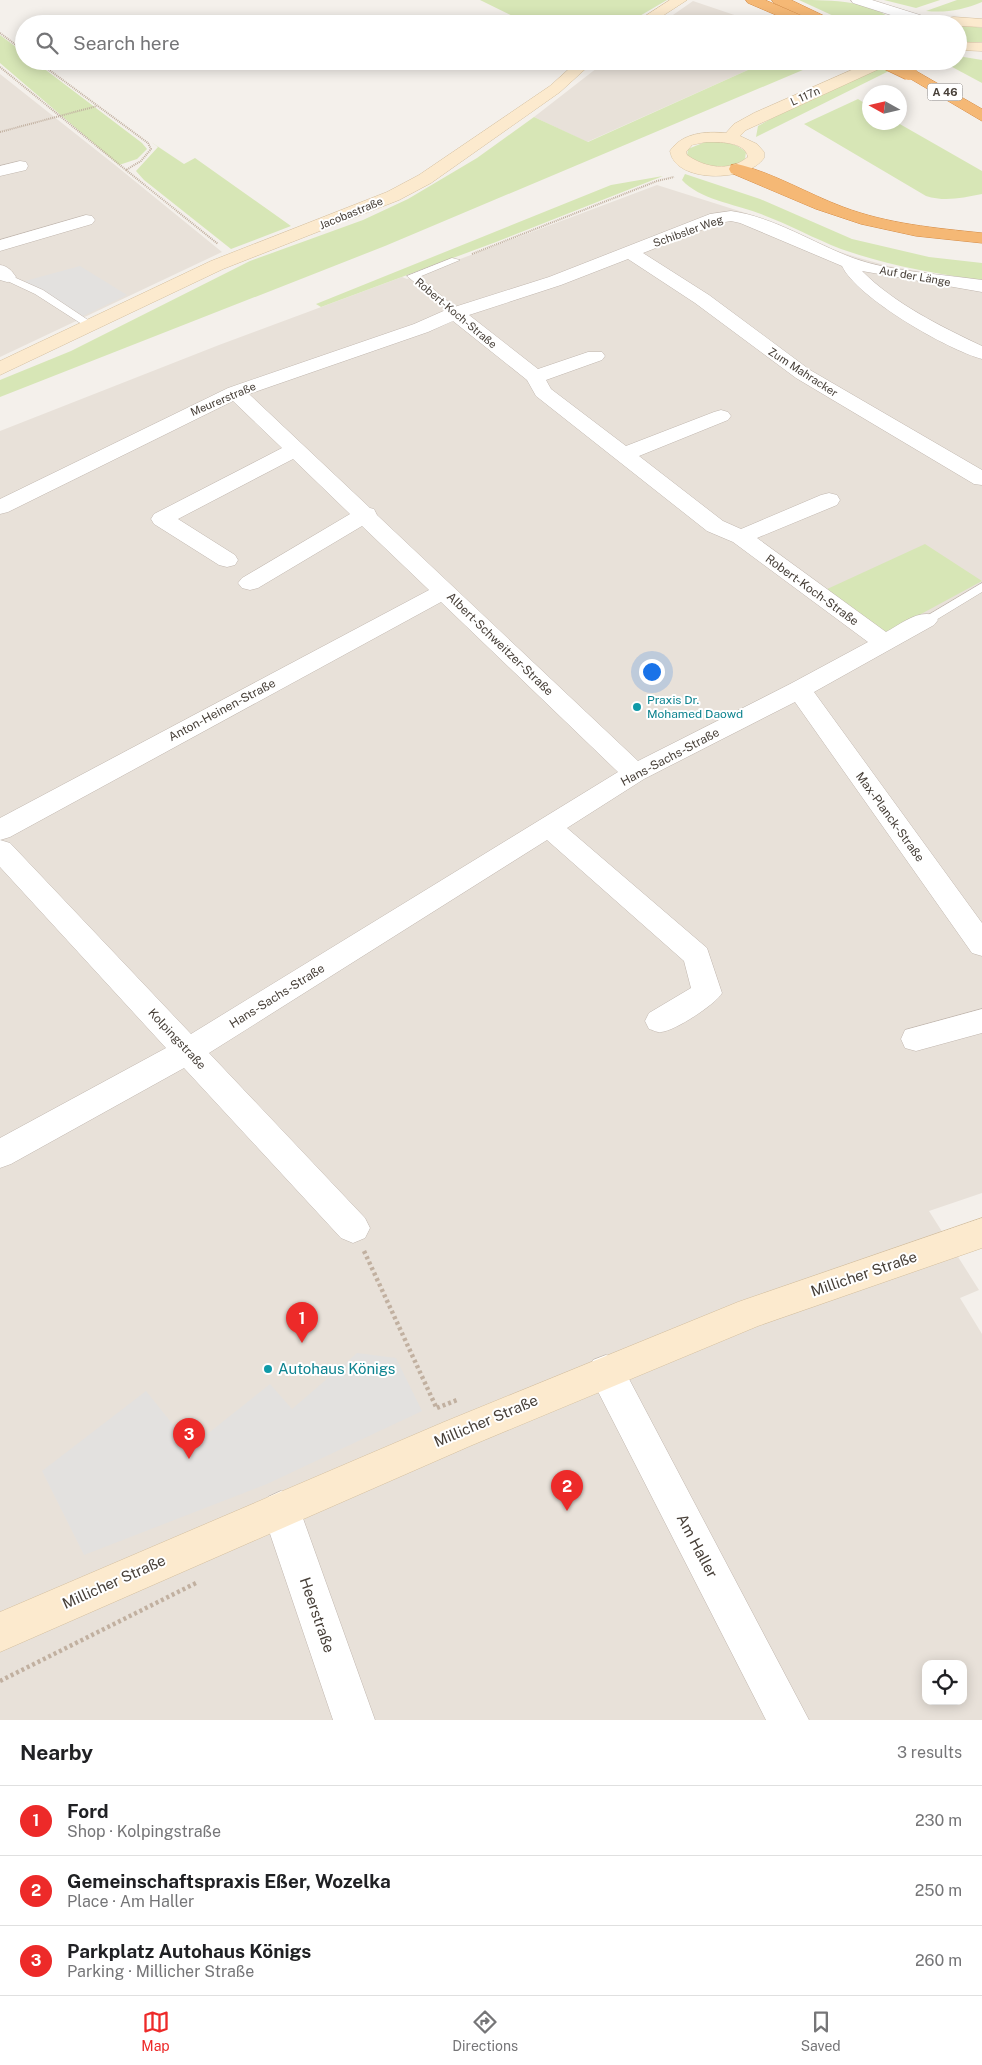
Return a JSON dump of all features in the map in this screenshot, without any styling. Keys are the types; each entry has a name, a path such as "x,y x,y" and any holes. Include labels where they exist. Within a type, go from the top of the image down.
{"highway":[{"path":"753,0 787,15"},
{"path":"779,0 813,15"},
{"path":"921,70 982,114"},
{"name":"A 46","path":"924,70 965,88"},
{"path":"745,166 856,207 908,220 952,223 982,222"},
{"path":"745,166 848,215 892,228 982,238"}],"main road":[{"path":"655,15 680,0"},
{"path":"967,20 980,21"},
{"path":"967,46 982,47"},
{"name":"Jacobastraße","path":"0,368 92,326 182,280 361,210 425,179 555,89 577,70"},
{"name":"L 117n","path":"730,138 740,127 760,116 865,70"},
{"path":"730,138 751,146 756,152 756,158 745,166 724,170 695,166 685,162 678,151 686,142 695,139 730,138"},
{"name":"Millicher Straße","path":"0,1632 448,1437 750,1313 982,1233"}],"street":[{"path":"858,0 907,15"},
{"path":"0,171 20,166"},
{"name":"Schibsler Weg","path":"455,313 555,281 631,253 716,218 731,216 753,221 849,263"},
{"path":"0,246 86,220"},
{"name":"Zum Mahracker","path":"631,253 702,299 803,374 982,479"},
{"path":"849,263 854,275 874,292 947,337 982,353"},
{"name":"Auf der Länge","path":"849,263 898,274 982,286"},
{"name":"Robert-Koch-Straße","path":"455,313 535,378 543,392 715,526 741,537 883,642"},
{"name":"Meurerstraße","path":"0,506 235,392 420,328 455,313"},
{"path":"535,378 595,356"},
{"name":"Albert-Schweitzer-Straße","path":"235,392 366,514 635,773"},
{"path":"624,454 720,416"},
{"path":"227,560 162,519 296,449"},
{"path":"741,537 829,500"},
{"path":"250,583 366,514"},
{"name":"Anton-Heinen-Straße","path":"0,830 444,591"},
{"name":"Hans-Sachs-Straße","path":"0,1154 188,1051 635,773 799,690 926,620"},
{"name":"Max-Planck-Straße","path":"799,690 982,945"},
{"path":"548,827 697,956 707,993 660,1021"},
{"name":"Kolpingstraße","path":"0,850 353,1228"},
{"path":"916,1039 982,1021"},
{"name":"Am Haller","path":"606,1372 788,1720"},
{"name":"Heerstraße","path":"281,1510 354,1720"}],"lane":[{"name":"Robert-Koch-Straße","path":"455,260 412,276 455,313"},
{"path":"4,274 39,292 92,326"},
{"path":"926,620 982,587"}],"path":[{"path":"0,33 15,44"},
{"path":"0,66 59,117 237,257"},
{"path":"49,70 148,143 151,149 141,161 126,170"},
{"path":"0,132 97,106"},
{"path":"455,260 657,181 678,177"},
{"path":"353,1228 434,1400 448,1437"},
{"path":"0,1680 204,1579"}],"shaded area":[{"path":"693,1 734,15 673,15"},
{"path":"594,70 748,70 587,142 534,117"},
{"path":"0,74 115,165 222,252 0,357"},
{"path":"657,185 755,216 834,250 856,257 888,266 982,282 982,1193 929,1211 979,1290 960,1298 982,1334 982,1720 0,1720 0,431 219,345 402,277 407,279"},
{"path":"80,266 127,295 83,316 25,281"},
{"path":"357,1353 396,1358 422,1411 267,1484 84,1555 42,1471 146,1391 191,1447 270,1384 292,1409"}],"green space":[{"path":"480,0 667,0 641,15 511,15"},
{"path":"799,0 851,3 876,10 885,15 832,15"},
{"path":"884,0 940,0 916,8"},
{"path":"957,0 982,0 982,2 954,10 941,12 926,11"},
{"path":"967,26 982,28 982,42 967,42"},
{"path":"0,35 15,46 15,70 46,70 142,143 147,149 137,159 119,165 0,63"},
{"path":"967,58 982,60 982,83 958,70 967,70"},
{"path":"748,70 803,70 385,246 0,397 0,380 71,351 250,261 363,220 408,199 477,158 534,117 588,142"},
{"path":"875,70 891,70 756,137 758,126 800,103"},
{"path":"858,99 862,102 862,130 907,130 907,128 982,171 982,194 947,199 926,196 804,124"},
{"path":"151,142 184,164 195,158 291,226 231,249 144,180 136,171 158,147"},
{"path":"705,142 727,143 737,146 746,152 745,159 731,166 716,167 701,163 687,156 688,149"},
{"path":"685,174 760,199 852,239 929,257 982,263 982,280 911,268 875,260 841,249 768,217 698,192 682,180"},
{"path":"663,176 496,242 321,307 316,304 611,185"},
{"path":"925,544 982,581 886,633 825,590"}],"place":[{"name":"Praxis Dr. Mohamed Daowd","path":"637,707"},
{"name":"Ford","path":"302,1343"},
{"name":"Autohaus Königs","path":"268,1369"},
{"name":"Parkplatz Autohaus Königs","path":"189,1459"},
{"name":"Gemeinschaftspraxis Eßer, Wozelka","path":"567,1511"}]}
